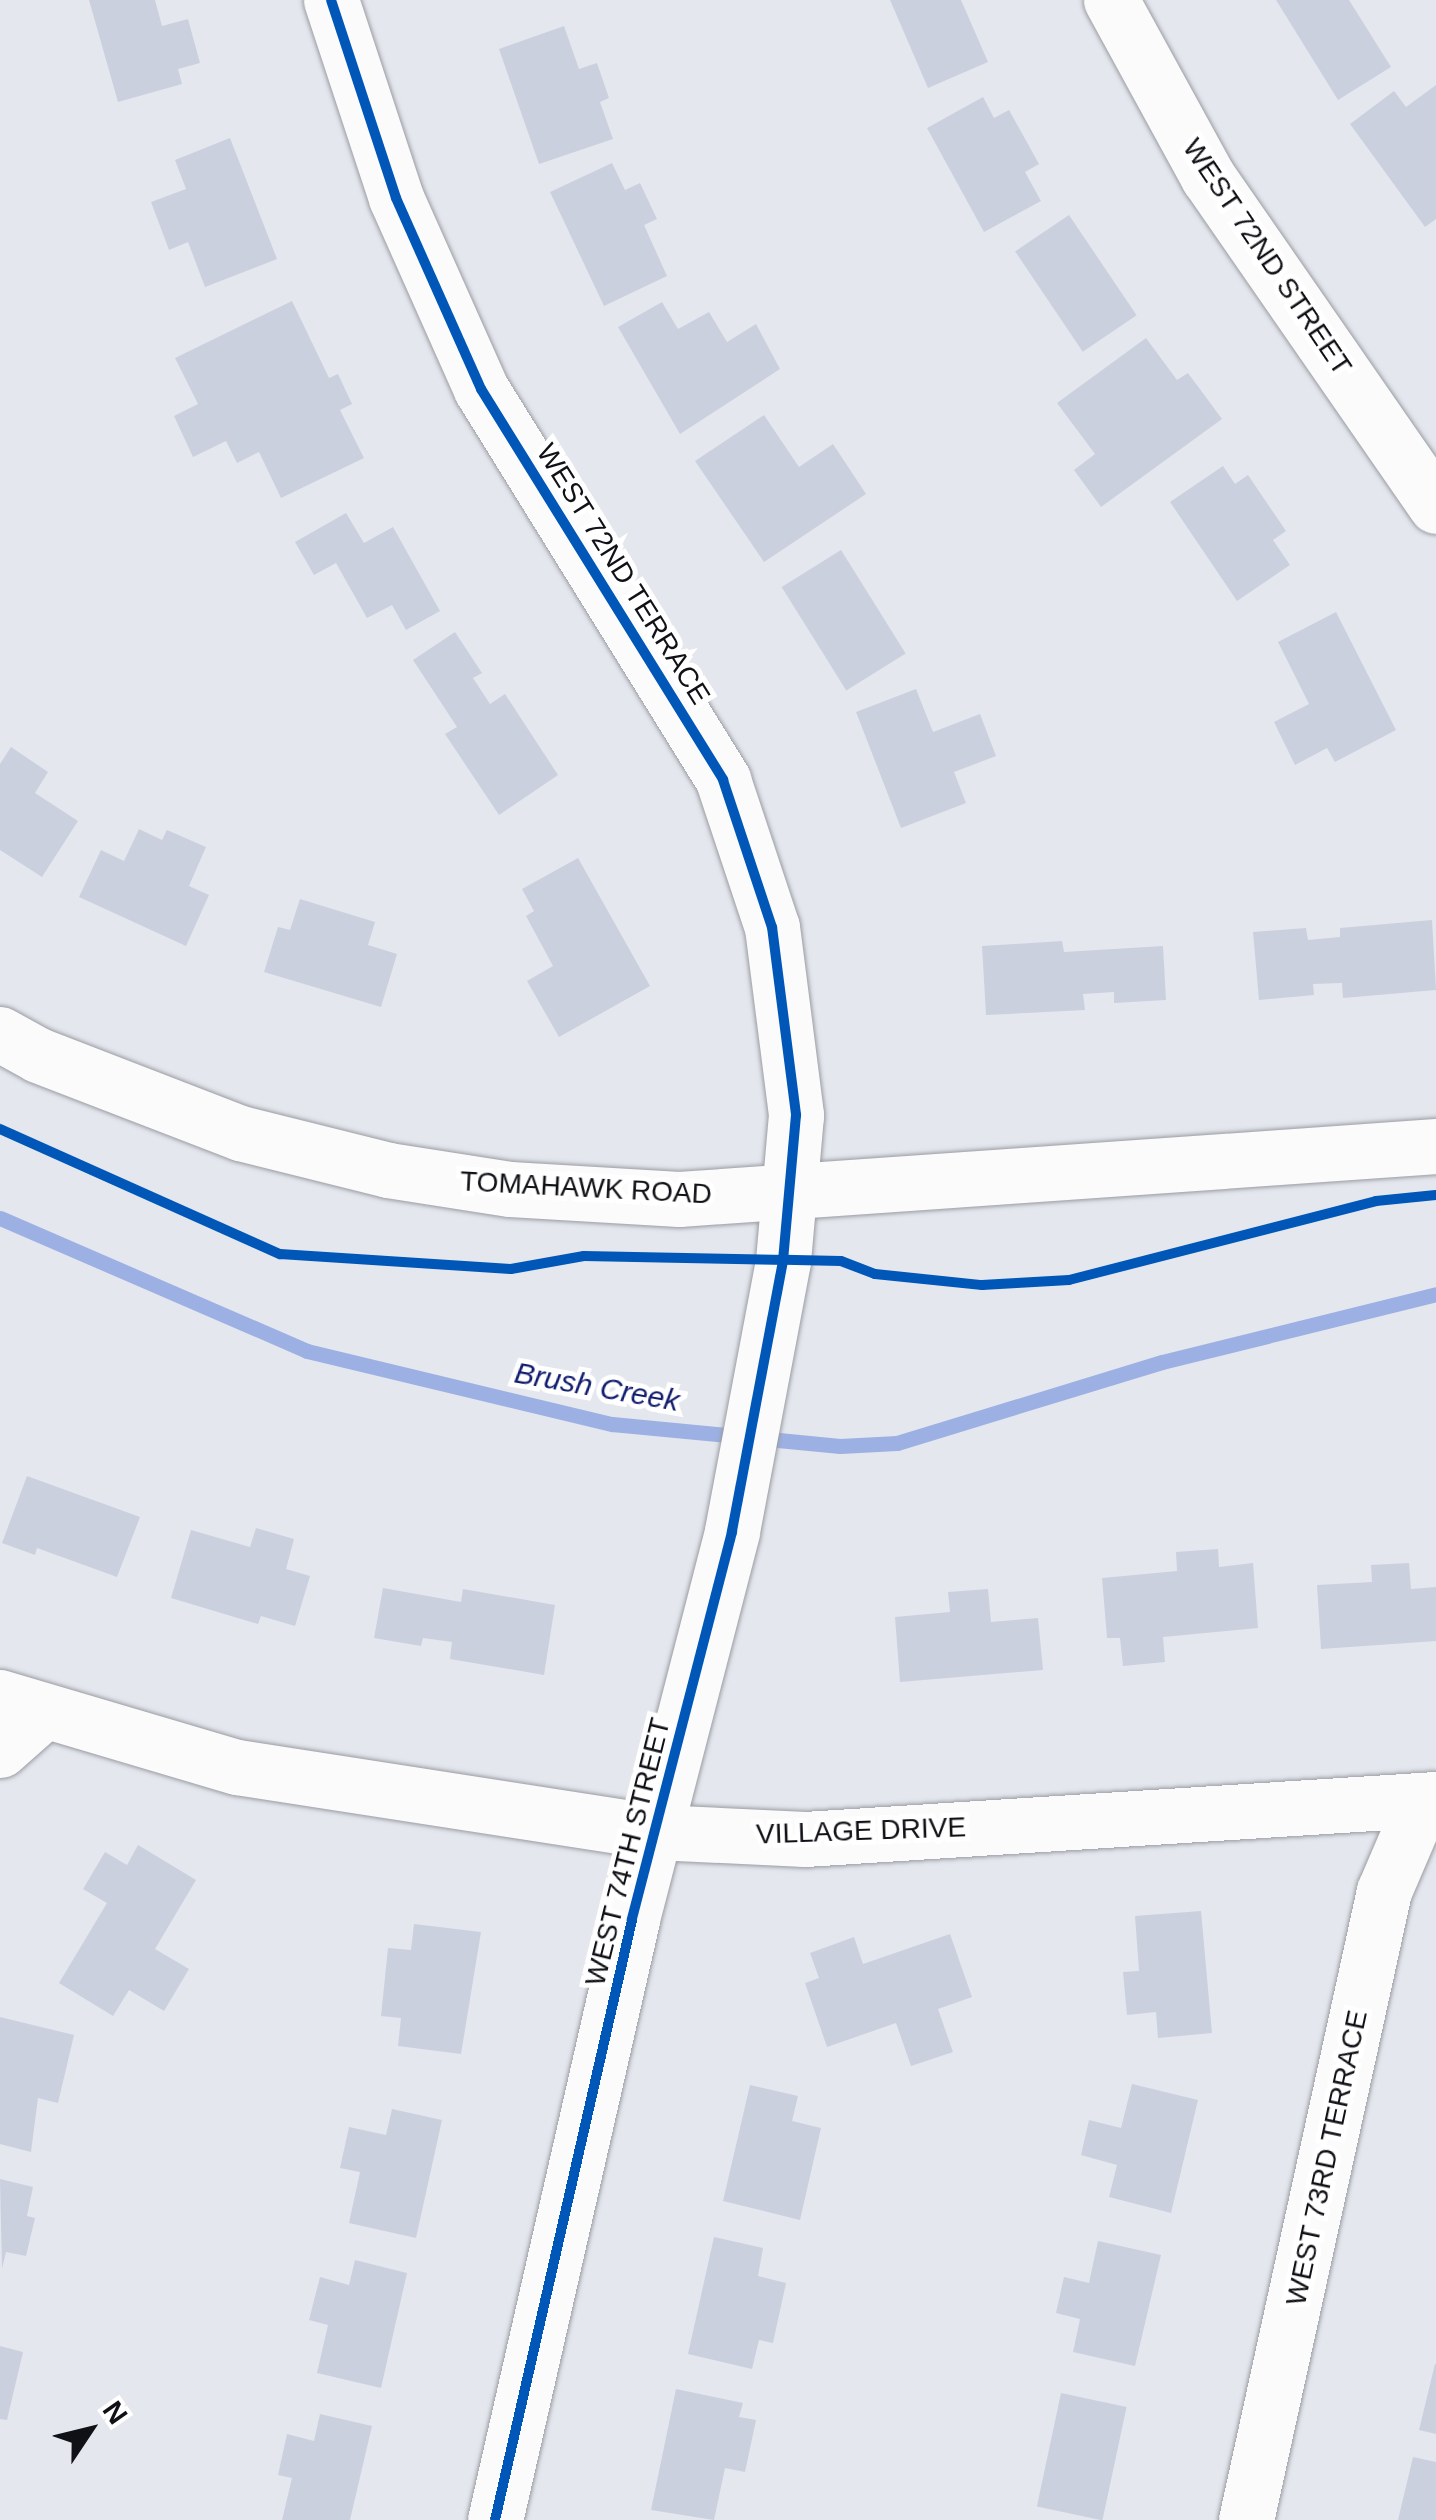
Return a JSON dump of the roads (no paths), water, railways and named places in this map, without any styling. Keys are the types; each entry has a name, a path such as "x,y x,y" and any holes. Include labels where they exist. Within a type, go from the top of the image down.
{"street":[{"name":"WEST 72ND TERRACE","path":"331,0 396,198 482,389 558,521 679,702 749,844 786,1008 796,1116 790,1192"},
{"name":"WEST 72ND STREET","path":"1111,0 1208,177 1436,506"},
{"name":"TOMAHAWK ROAD","path":"0,1034 38,1055 240,1132 388,1170 510,1189 679,1199 1436,1146"},
{"name":"WEST 74TH STREET","path":"495,2520 656,1832 732,1532 768,1351 790,1192"},
{"name":"VILLAGE DRIVE","path":"21,1705 237,1767 656,1832 805,1839 1430,1799"},
{"path":"0,1750 21,1705"},
{"name":"WEST 73RD TERRACE","path":"1246,2520 1384,1891 1430,1799"}],"waterway":[{"name":"Brush Creek","path":"0,1218 307,1351 612,1424 840,1446 897,1443 1162,1362 1436,1294"}]}
